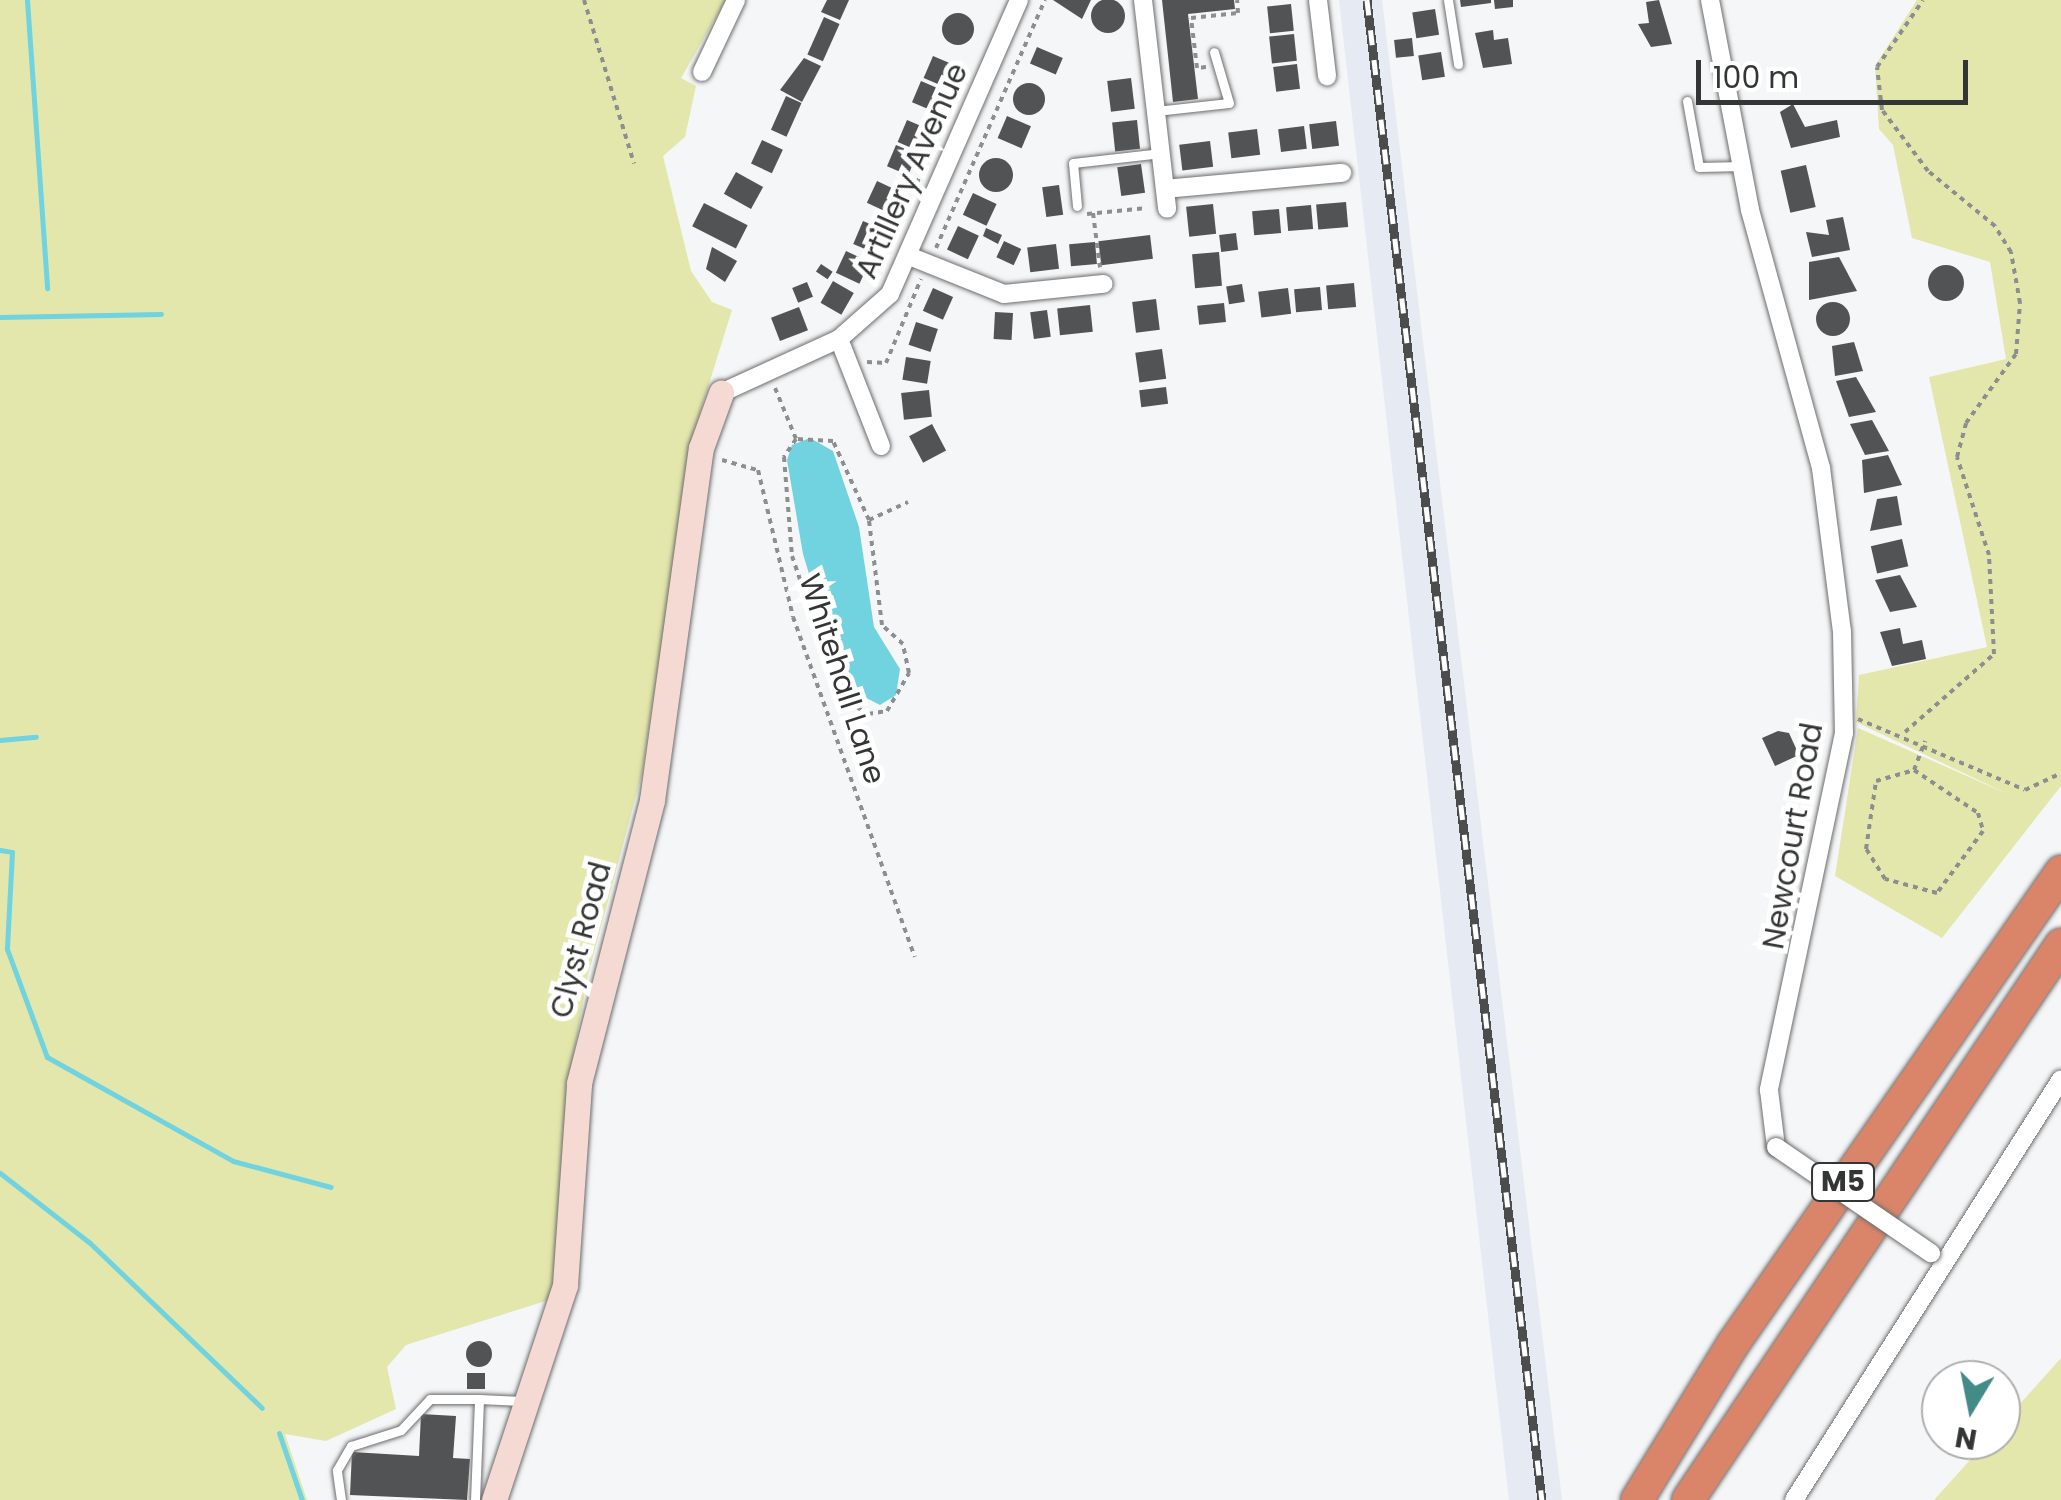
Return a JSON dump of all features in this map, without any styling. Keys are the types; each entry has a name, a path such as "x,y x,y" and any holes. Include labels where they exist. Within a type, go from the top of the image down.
{"highway":[{"name":"M5","path":"1638,1500 1744,1328 2061,872"},
{"name":"M5","path":"1688,1500 2061,945"}],"street":[{"path":"702,72 736,0"},
{"name":"Artillery Avenue","path":"721,392 839,339 890,294 1020,0"},
{"path":"1143,0 1167,201 1342,173"},
{"path":"1318,0 1327,76"},
{"name":"Newcourt Road","path":"1710,0 1742,166 1821,468 1848,729 1769,1090 1776,1147 1937,1257"},
{"path":"909,256 1004,294 1102,284"},
{"path":"839,339 881,446"},
{"name":"Clyst Road","path":"494,1500 522,1401 565,1285 579,1083 652,800 699,458 721,392"},
{"path":"1794,1500 1937,1257 2061,1080"}],"lane":[{"path":"1448,0 1458,64"},
{"path":"1156,111 1229,103 1214,52"},
{"path":"1687,101 1699,167 1742,166"},
{"path":"1078,206 1073,163 1161,154"},
{"path":"475,1500 479,1399"},
{"path":"341,1500 337,1470 351,1446 401,1430 422,1402 522,1401"}],"path":[{"path":"584,0 634,164"},
{"path":"850,366 886,363 1044,0"},
{"path":"1216,65 1197,68 1192,18 1238,13 1237,0"},
{"path":"1905,732 1994,654 1990,555 1958,457 1966,423 2016,354 2020,303 2011,252 1994,226 1928,172 1882,110 1877,66 1923,0"},
{"path":"906,208 929,156"},
{"path":"1078,206 1078,215 1167,201"},
{"path":"1093,213 1102,284"},
{"path":"768,369 796,440"},
{"path":"796,440 834,442 869,520 882,625 903,644 909,673 902,698 868,714 840,696 792,556 784,457 796,440"},
{"name":"Whitehall Lane","path":"699,458 758,470 793,617 915,957"},
{"path":"869,520 908,502"},
{"path":"1848,729 1905,732 2026,790 2061,773"},
{"path":"1914,770 1925,741"},
{"path":"1914,770 1978,813 1984,830 1938,893 1885,879 1866,849 1876,782 1914,770"}],"shaded area":[{"path":"1339,0 1382,0 1562,1500 1509,1500"}],"green space":[{"path":"0,0 726,0 681,78 696,86 685,137 663,156 691,271 712,302 732,310 694,432 642,774 588,975 567,1092 552,1299 406,1345 387,1367 396,1409 326,1441 285,1434 307,1500 0,1500"},
{"path":"1917,0 2061,0 2061,786 1942,938 1835,876 1858,728 2010,795 1856,722 1859,675 1987,647 1929,377 2006,359 1990,262 1912,238 1893,145 1879,129 1875,66"},
{"path":"2061,1358 2061,1500 1934,1500 1970,1460 2021,1460 2021,1403"}],"water":[{"path":"810,438 833,451 859,527 874,627 900,669 896,695 880,705 843,686 803,554 787,460 792,445"}],"building":[{"path":"1108,-1 1120,4 1125,16 1120,28 1108,33 1096,28 1091,16 1096,4"},
{"path":"827,0 849,0 840,20 821,12"},
{"path":"1053,0 1091,0 1082,19"},
{"path":"1162,0 1234,0 1235,9 1188,14 1198,99 1173,102"},
{"path":"1460,0 1491,0 1491,3 1461,7"},
{"path":"1494,0 1513,0 1513,7 1495,9"},
{"path":"1659,0 1672,44 1651,47 1638,24 1649,23 1646,2"},
{"path":"1291,4 1294,31 1270,33 1267,7"},
{"path":"1435,9 1439,35 1416,38 1412,13"},
{"path":"958,13 970,17 974,29 970,41 958,45 946,41 942,29 946,17"},
{"path":"824,17 840,24 823,61 807,54"},
{"path":"1493,30 1494,40 1508,38 1512,64 1483,68 1475,33"},
{"path":"1294,34 1297,61 1272,63 1269,37"},
{"path":"1412,38 1414,56 1396,58 1394,40"},
{"path":"1037,47 1063,58 1056,75 1030,64"},
{"path":"1441,52 1445,77 1422,80 1418,56"},
{"path":"933,56 956,66 947,88 924,78"},
{"path":"804,58 821,66 802,102 780,90"},
{"path":"1297,64 1300,89 1276,92 1273,67"},
{"path":"1131,78 1135,109 1111,112 1107,81"},
{"path":"921,81 945,91 936,112 912,102"},
{"path":"1029,83 1040,88 1045,99 1040,110 1029,115 1018,110 1013,99 1018,88"},
{"path":"786,96 802,103 786,137 771,130"},
{"path":"1793,104 1805,127 1837,120 1840,137 1791,148 1780,112"},
{"path":"1007,116 1031,126 1022,148 998,138"},
{"path":"907,120 928,129 919,151 898,142"},
{"path":"1137,120 1140,149 1115,151 1112,123"},
{"path":"1336,121 1339,146 1312,149 1309,124"},
{"path":"1304,126 1307,149 1281,152 1278,129"},
{"path":"1257,129 1260,155 1231,158 1228,133"},
{"path":"762,140 783,150 772,173 751,164"},
{"path":"1210,141 1213,167 1182,171 1179,145"},
{"path":"896,145 917,154 908,175 887,166"},
{"path":"996,158 1008,163 1013,175 1008,187 996,192 984,187 979,175 984,163"},
{"path":"1141,164 1145,193 1121,196 1117,167"},
{"path":"1806,165 1816,207 1790,213 1781,171"},
{"path":"736,172 763,187 751,209 724,194"},
{"path":"877,181 901,192 890,214 867,203"},
{"path":"1059,185 1063,215 1046,217 1042,187"},
{"path":"973,193 997,204 986,226 963,215"},
{"path":"1346,202 1348,227 1318,230 1316,205"},
{"path":"704,203 748,225 736,248 692,226"},
{"path":"1213,204 1216,234 1189,237 1186,207"},
{"path":"1311,205 1313,229 1288,231 1286,207"},
{"path":"1279,209 1281,233 1254,235 1252,211"},
{"path":"1843,217 1850,250 1812,257 1806,232 1829,235 1826,220"},
{"path":"863,221 884,230 874,253 853,244"},
{"path":"958,226 979,236 968,259 947,250"},
{"path":"986,228 1002,235 998,244 983,236"},
{"path":"1236,233 1238,250 1221,252 1219,235"},
{"path":"1150,235 1153,259 1101,265 1098,241"},
{"path":"1004,241 1021,249 1014,265 996,257"},
{"path":"1095,242 1097,264 1071,266 1069,244"},
{"path":"1056,244 1059,269 1030,272 1027,248"},
{"path":"712,247 737,261 725,282 706,269"},
{"path":"846,251 870,262 859,284 836,273"},
{"path":"1219,252 1222,286 1195,288 1192,254"},
{"path":"1839,257 1857,291 1809,300 1809,262"},
{"path":"821,264 833,272 828,279 816,271"},
{"path":"1946,265 1959,270 1964,283 1959,296 1946,301 1933,296 1928,283 1933,270"},
{"path":"833,281 854,293 841,315 820,303"},
{"path":"807,282 813,297 798,303 792,288"},
{"path":"1354,283 1356,307 1328,309 1326,285"},
{"path":"1242,284 1245,302 1229,304 1226,287"},
{"path":"1320,287 1322,310 1296,312 1294,289"},
{"path":"933,288 953,297 943,320 923,311"},
{"path":"1288,288 1291,314 1261,317 1258,292"},
{"path":"1156,299 1160,330 1136,333 1132,302"},
{"path":"1833,302 1845,307 1850,319 1845,331 1833,336 1821,331 1816,319 1821,307"},
{"path":"1224,303 1226,322 1199,325 1197,306"},
{"path":"1090,305 1093,332 1060,335 1057,308"},
{"path":"799,307 808,330 780,341 771,318"},
{"path":"1047,310 1051,337 1034,339 1030,312"},
{"path":"995,312 1013,313 1012,340 994,339"},
{"path":"916,322 938,329 930,352 909,345"},
{"path":"1854,342 1863,371 1835,376 1832,346"},
{"path":"1162,349 1166,379 1139,382 1135,353"},
{"path":"906,357 931,361 927,384 902,380"},
{"path":"1856,377 1876,412 1849,417 1836,381"},
{"path":"1166,387 1168,404 1141,407 1139,390"},
{"path":"929,390 932,417 904,420 901,393"},
{"path":"1872,420 1889,451 1865,455 1850,424"},
{"path":"932,424 946,450 923,463 909,436"},
{"path":"1888,455 1902,485 1864,493 1862,460"},
{"path":"1897,496 1902,525 1870,531 1877,499"},
{"path":"1902,539 1908,566 1877,573 1871,546"},
{"path":"1900,575 1917,607 1890,612 1875,580"},
{"path":"1900,628 1903,644 1922,640 1926,659 1892,666 1880,632"},
{"path":"1778,731 1789,733 1799,755 1775,766 1762,738"},
{"path":"479,1341 488,1345 492,1354 488,1363 479,1367 470,1363 466,1354 470,1345"},
{"path":"467,1373 485,1373 485,1389 467,1389"},
{"path":"421,1414 456,1416 453,1458 470,1459 467,1500 350,1495 352,1452 419,1456"}],"waterway":[{"path":"27,0 47,288"},
{"path":"0,317 161,314"},
{"path":"0,740 36,737"},
{"path":"0,850 12,852 7,949 47,1057 233,1161 331,1187"},
{"path":"0,1173 90,1243 262,1408"},
{"path":"279,1433 302,1500"}],"railway":[{"path":"1367,0 1542,1500"}]}
